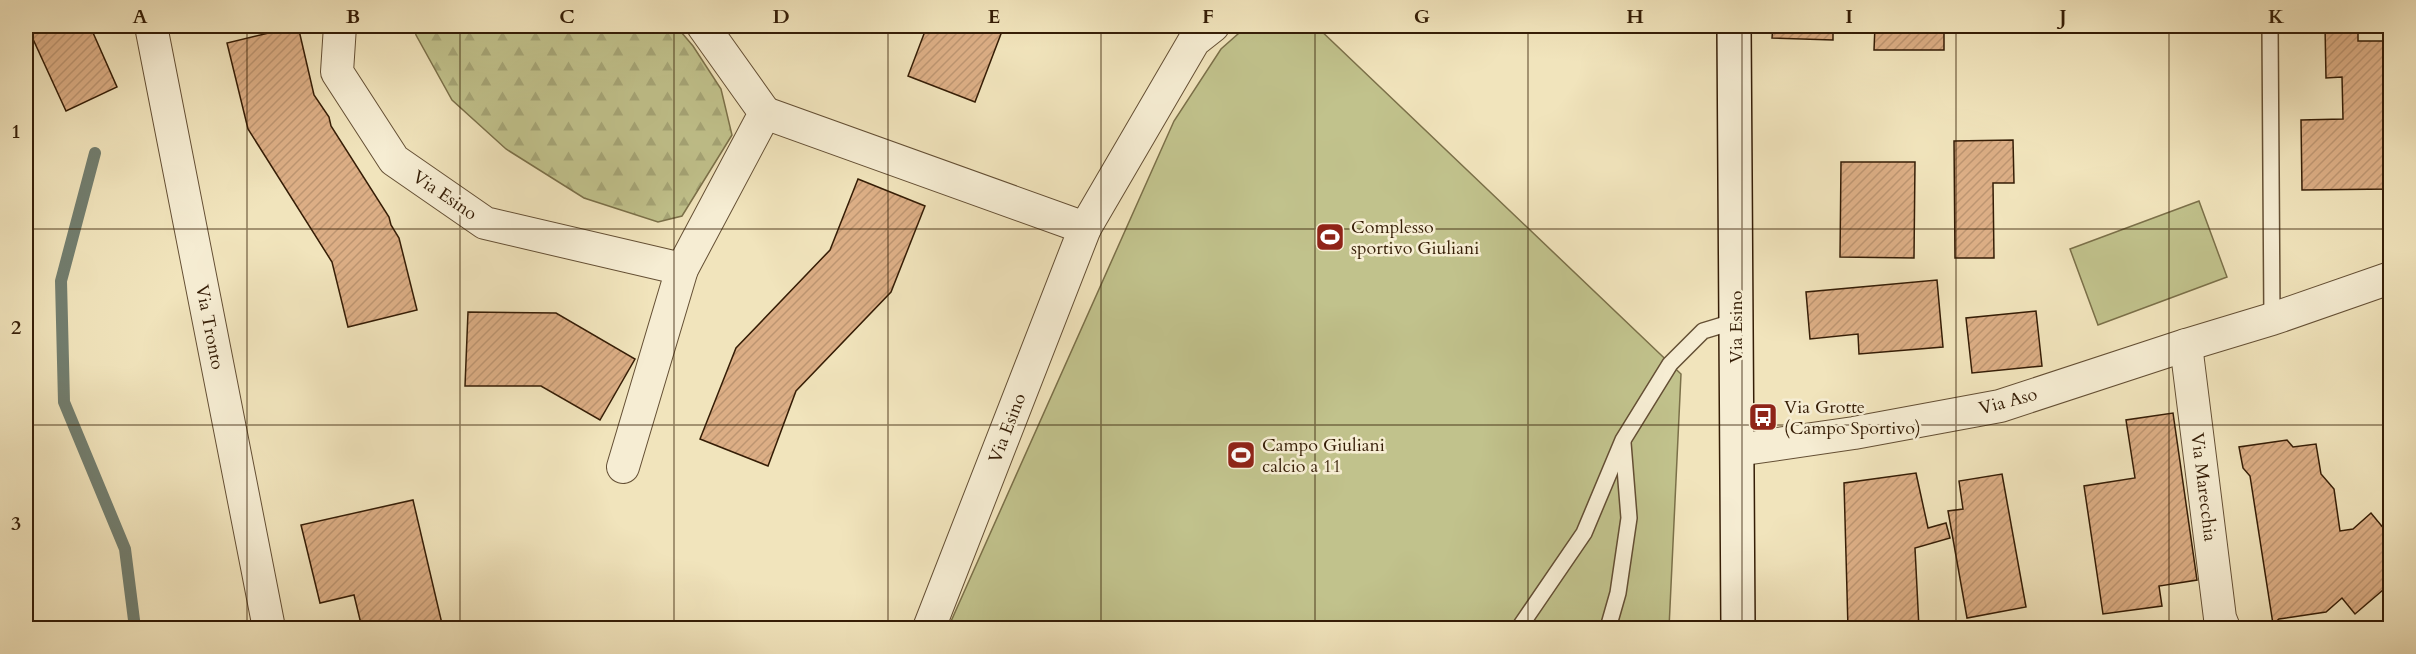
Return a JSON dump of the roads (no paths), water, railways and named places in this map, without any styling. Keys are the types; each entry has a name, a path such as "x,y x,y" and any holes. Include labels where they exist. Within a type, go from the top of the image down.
{"street":[{"name":"Via Tronto","path":"151,26 269,628"},
{"name":"Via Esino","path":"340,26 337,72 394,160 485,223 682,269"},
{"path":"703,26 765,113 1085,228"},
{"name":"Via Esino","path":"929,628 1085,228 1194,41 1213,26"},
{"name":"Via Esino","path":"1734,26 1738,628"},
{"path":"623,468 682,269 765,113"},
{"name":"Via Aso","path":"1737,450 1854,433 2000,406 2272,319 2391,278"},
{"name":"Via Marecchia","path":"2186,345 2220,618 2224,628"}],"lane":[{"path":"2270,26 2272,319"},
{"path":"1519,628 1584,533 1623,440 1670,364 1703,331 1736,321"},
{"path":"1608,628 1618,593 1629,518 1623,440"}],"waterway":[{"path":"95,153 61,281 64,402 125,549 135,628"}],"place":[{"name":"Complesso sportivo Giuliani","path":"1330,237"},
{"name":"Via Grotte (Campo Sportivo)","path":"1763,417"},
{"name":"Campo Giuliani calcio a 11","path":"1241,455"}]}
